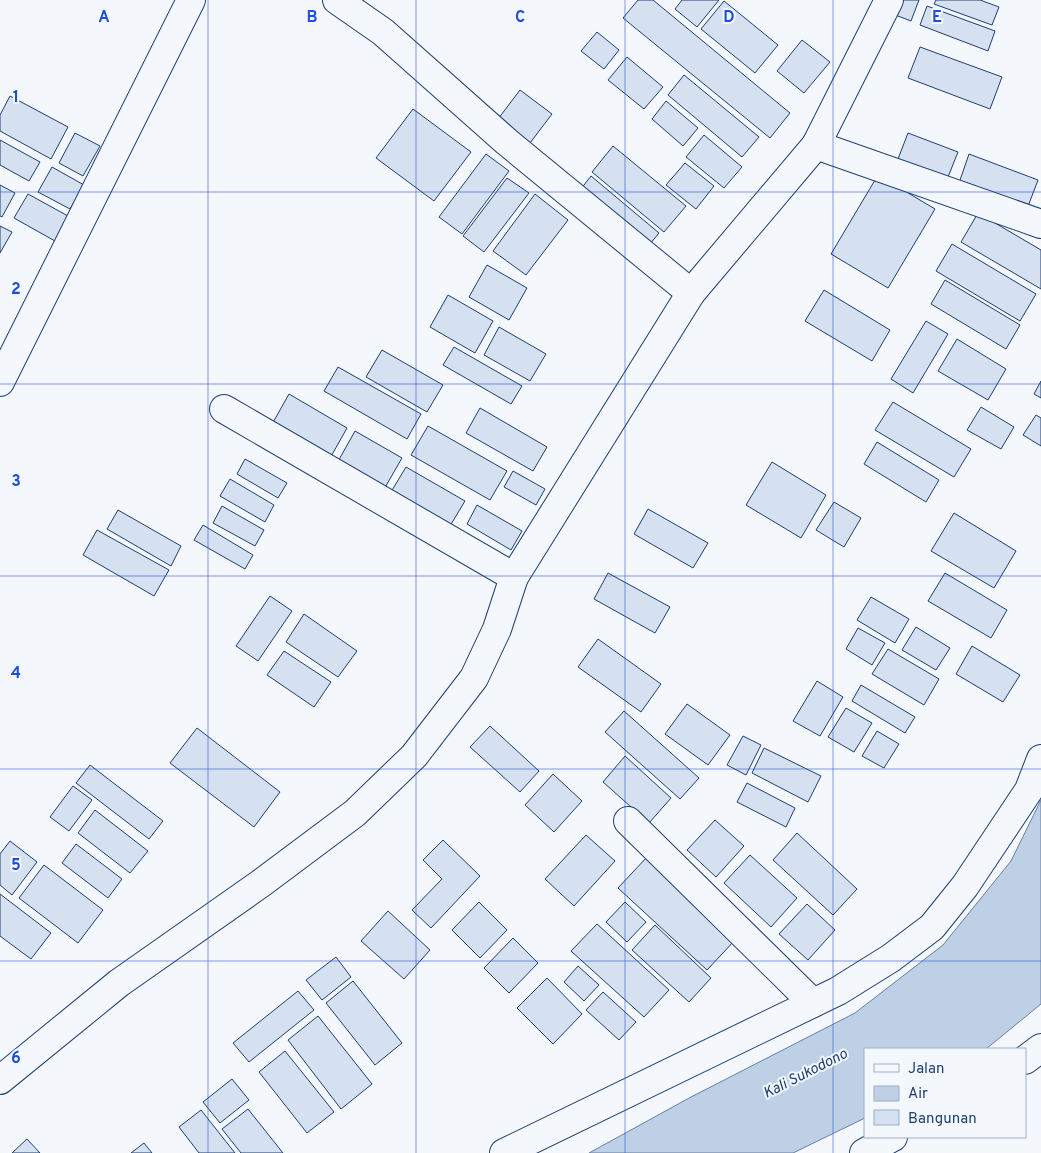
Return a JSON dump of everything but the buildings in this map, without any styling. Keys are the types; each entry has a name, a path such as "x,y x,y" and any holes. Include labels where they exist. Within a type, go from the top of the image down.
{"street":[{"path":"0,382 191,0"},
{"path":"337,0 383,32 508,142 690,293"},
{"path":"0,1080 119,983 260,884 355,813 414,756 474,678 497,629 514,577 690,293 816,145 889,0"},
{"path":"816,145 1041,224"},
{"path":"224,409 514,577"},
{"path":"504,1153 838,991 891,958 932,927 966,886 1029,790 1041,759"},
{"path":"628,821 813,1003"},
{"path":"1026,1059 1041,1048"},
{"path":"864,1153 891,1138"}],"water":[{"name":"Kali Sukodono","path":"1041,800 1041,1004 987,1048 864,1048 864,1118 793,1153 589,1153 691,1097 855,1013 943,945 1011,861"}]}
